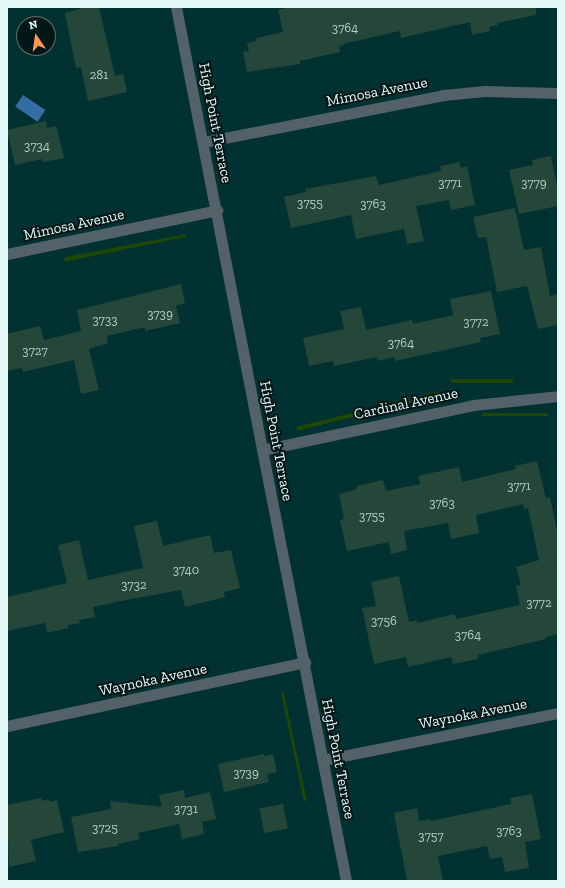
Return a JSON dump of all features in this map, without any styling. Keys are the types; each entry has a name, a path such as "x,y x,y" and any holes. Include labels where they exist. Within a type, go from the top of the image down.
{"street":[{"name":"High Point Terrace","path":"176,7 204,142 346,881"},
{"name":"Mimosa Avenue","path":"204,142 443,95 485,91 558,93"},
{"name":"Mimosa Avenue","path":"7,254 217,210"},
{"name":"Cardinal Avenue","path":"262,450 473,406 558,396"},
{"name":"Waynoka Avenue","path":"7,726 305,662"},
{"name":"Waynoka Avenue","path":"323,760 558,713"}],"green space":[{"path":"186,234 186,237 64,262 65,257"},
{"path":"451,379 513,379 513,383 451,383"},
{"path":"440,391 441,395 297,431 296,427"},
{"path":"482,413 548,413 548,416 482,416"},
{"path":"284,693 307,801 304,801 281,694"}],"water":[{"path":"23,95 45,110 38,122 15,107"}],"building":[{"path":"86,7 99,7 115,76 123,74 127,92 88,101 81,67 76,68 65,13"},
{"path":"290,7 536,7 536,15 497,23 498,25 489,27 490,31 472,35 470,22 401,38 400,31 347,43 339,47 340,52 300,61 300,64 247,72 243,52 249,51 247,43 257,41 256,38 283,32 278,10"},
{"path":"46,121 47,128 56,126 64,158 43,162 42,159 15,165 7,130"},
{"path":"551,156 558,191 558,206 519,214 509,170 533,165 532,160"},
{"path":"459,162 461,168 467,166 475,205 451,210 449,200 416,206 424,241 407,244 404,229 356,239 351,215 291,228 284,197 306,192 305,189 376,176 379,185 441,171 440,166"},
{"path":"515,208 524,250 541,247 550,296 558,294 558,325 538,329 527,286 497,292 486,237 478,238 473,217"},
{"path":"181,284 185,303 176,306 180,323 145,331 145,327 107,336 108,343 89,349 99,390 81,394 74,360 23,372 22,368 7,371 7,334 40,326 44,340 81,331 77,310"},
{"path":"491,291 500,334 480,338 481,342 395,361 394,357 378,361 377,357 334,366 333,361 309,366 303,338 344,329 340,311 361,307 366,330 412,320 413,324 453,315 450,299"},
{"path":"537,461 546,498 550,497 558,537 558,634 546,637 546,639 478,655 478,659 453,664 451,657 408,667 406,657 374,664 362,608 376,606 371,582 399,576 409,622 417,620 417,623 455,614 456,619 520,605 516,586 521,585 516,567 539,560 528,508 524,509 523,504 476,515 479,533 451,539 448,523 404,531 407,550 391,554 389,542 347,551 340,520 344,519 339,494 357,489 357,486 383,480 386,491 420,484 418,476 459,467 462,482 516,469 515,466"},
{"path":"157,521 163,546 210,535 214,553 231,550 240,588 224,592 225,597 185,607 181,590 93,607 95,617 79,620 80,623 68,625 68,628 47,633 45,623 7,631 7,597 67,583 58,545 79,540 88,580 143,568 134,526"},
{"path":"264,754 264,756 273,754 277,772 267,774 269,782 224,792 218,764"},
{"path":"184,790 185,798 210,792 216,819 202,822 204,834 182,839 179,824 138,833 140,839 118,844 119,846 78,852 71,817 111,809 110,801 162,807 159,795"},
{"path":"532,794 541,839 525,842 529,868 505,872 502,857 490,859 487,846 438,856 443,881 407,881 394,813 417,808 419,821 430,819 431,821 511,804 510,798"},
{"path":"41,798 42,801 49,799 50,802 57,800 64,832 31,840 36,861 9,867 7,805"},
{"path":"283,804 288,829 264,833 259,809"}]}
